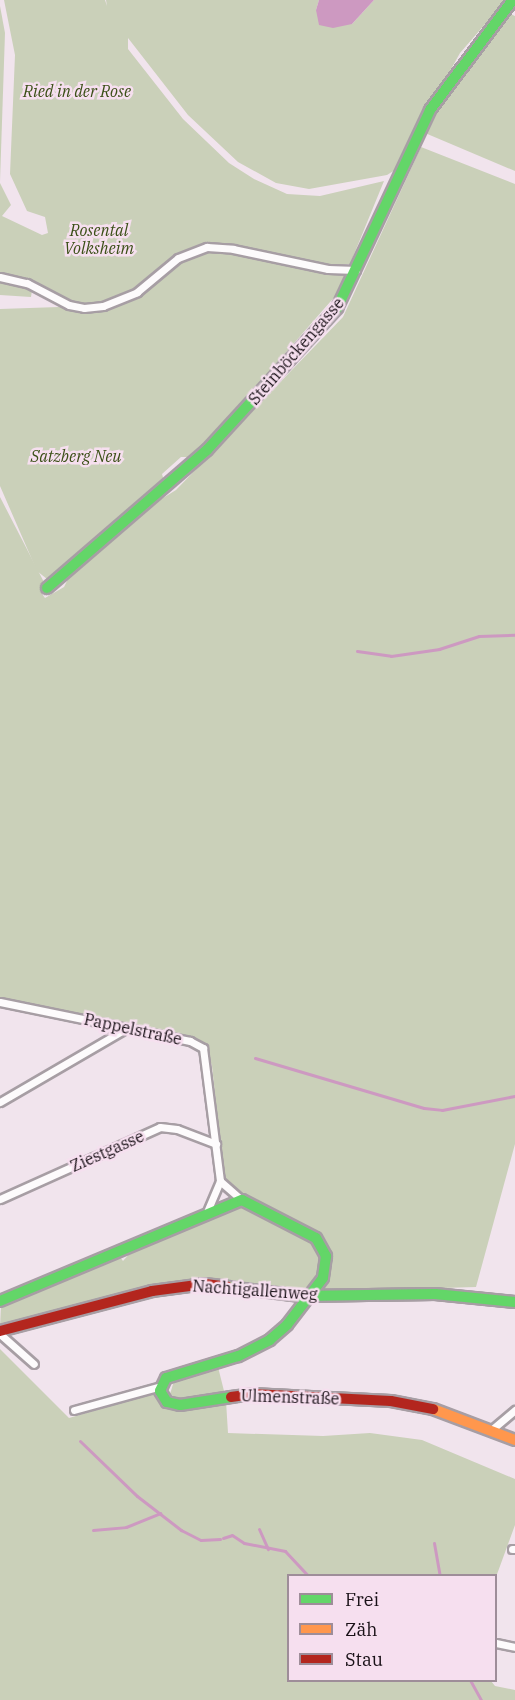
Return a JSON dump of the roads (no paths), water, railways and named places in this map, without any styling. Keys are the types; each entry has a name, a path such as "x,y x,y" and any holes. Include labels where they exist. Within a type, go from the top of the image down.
{"street":[{"name":"Steinböckengasse","path":"47,588 217,440 329,318 343,300 430,110 513,0"},
{"path":"0,277 27,284 69,305 93,308 137,292 178,258 207,247 328,269 356,270"},
{"name":"Pappelstraße","path":"0,1002 190,1041 203,1048 220,1181 206,1214"},
{"path":"0,1102 127,1028"},
{"name":"Ziestgasse","path":"0,1199 160,1127 177,1129 216,1144"},
{"path":"74,1410 162,1386 171,1374 238,1356 270,1340 312,1295 326,1270 321,1243 310,1233 242,1200 220,1181"},
{"path":"0,1301 242,1200"},
{"name":"Nachtigallenweg","path":"0,1332 180,1285 214,1284 312,1295 455,1294 515,1302"},
{"path":"0,1332 34,1364"},
{"name":"Ulmenstraße","path":"162,1386 164,1399 176,1405 252,1394 391,1401 433,1409 515,1440"},
{"path":"490,1431 515,1410"},
{"path":"497,1643 515,1647"}],"waterway":[{"path":"357,651 391,656 439,649 479,636 515,635"},
{"path":"255,1058 424,1108 442,1110 515,1096"},
{"path":"80,1441 137,1496 181,1530 201,1540 220,1539"},
{"path":"93,1530 126,1527 160,1513"},
{"path":"259,1529 268,1549"},
{"path":"223,1538 232,1535 244,1543 285,1551 306,1574"},
{"path":"434,1543 440,1574"},
{"path":"471,1682 481,1700"}],"park label":[{"name":"Ried in der Rose","path":"77,91"},
{"name":"Rosental Volksheim","path":"99,239"},
{"name":"Satzberg Neu","path":"76,456"}]}
